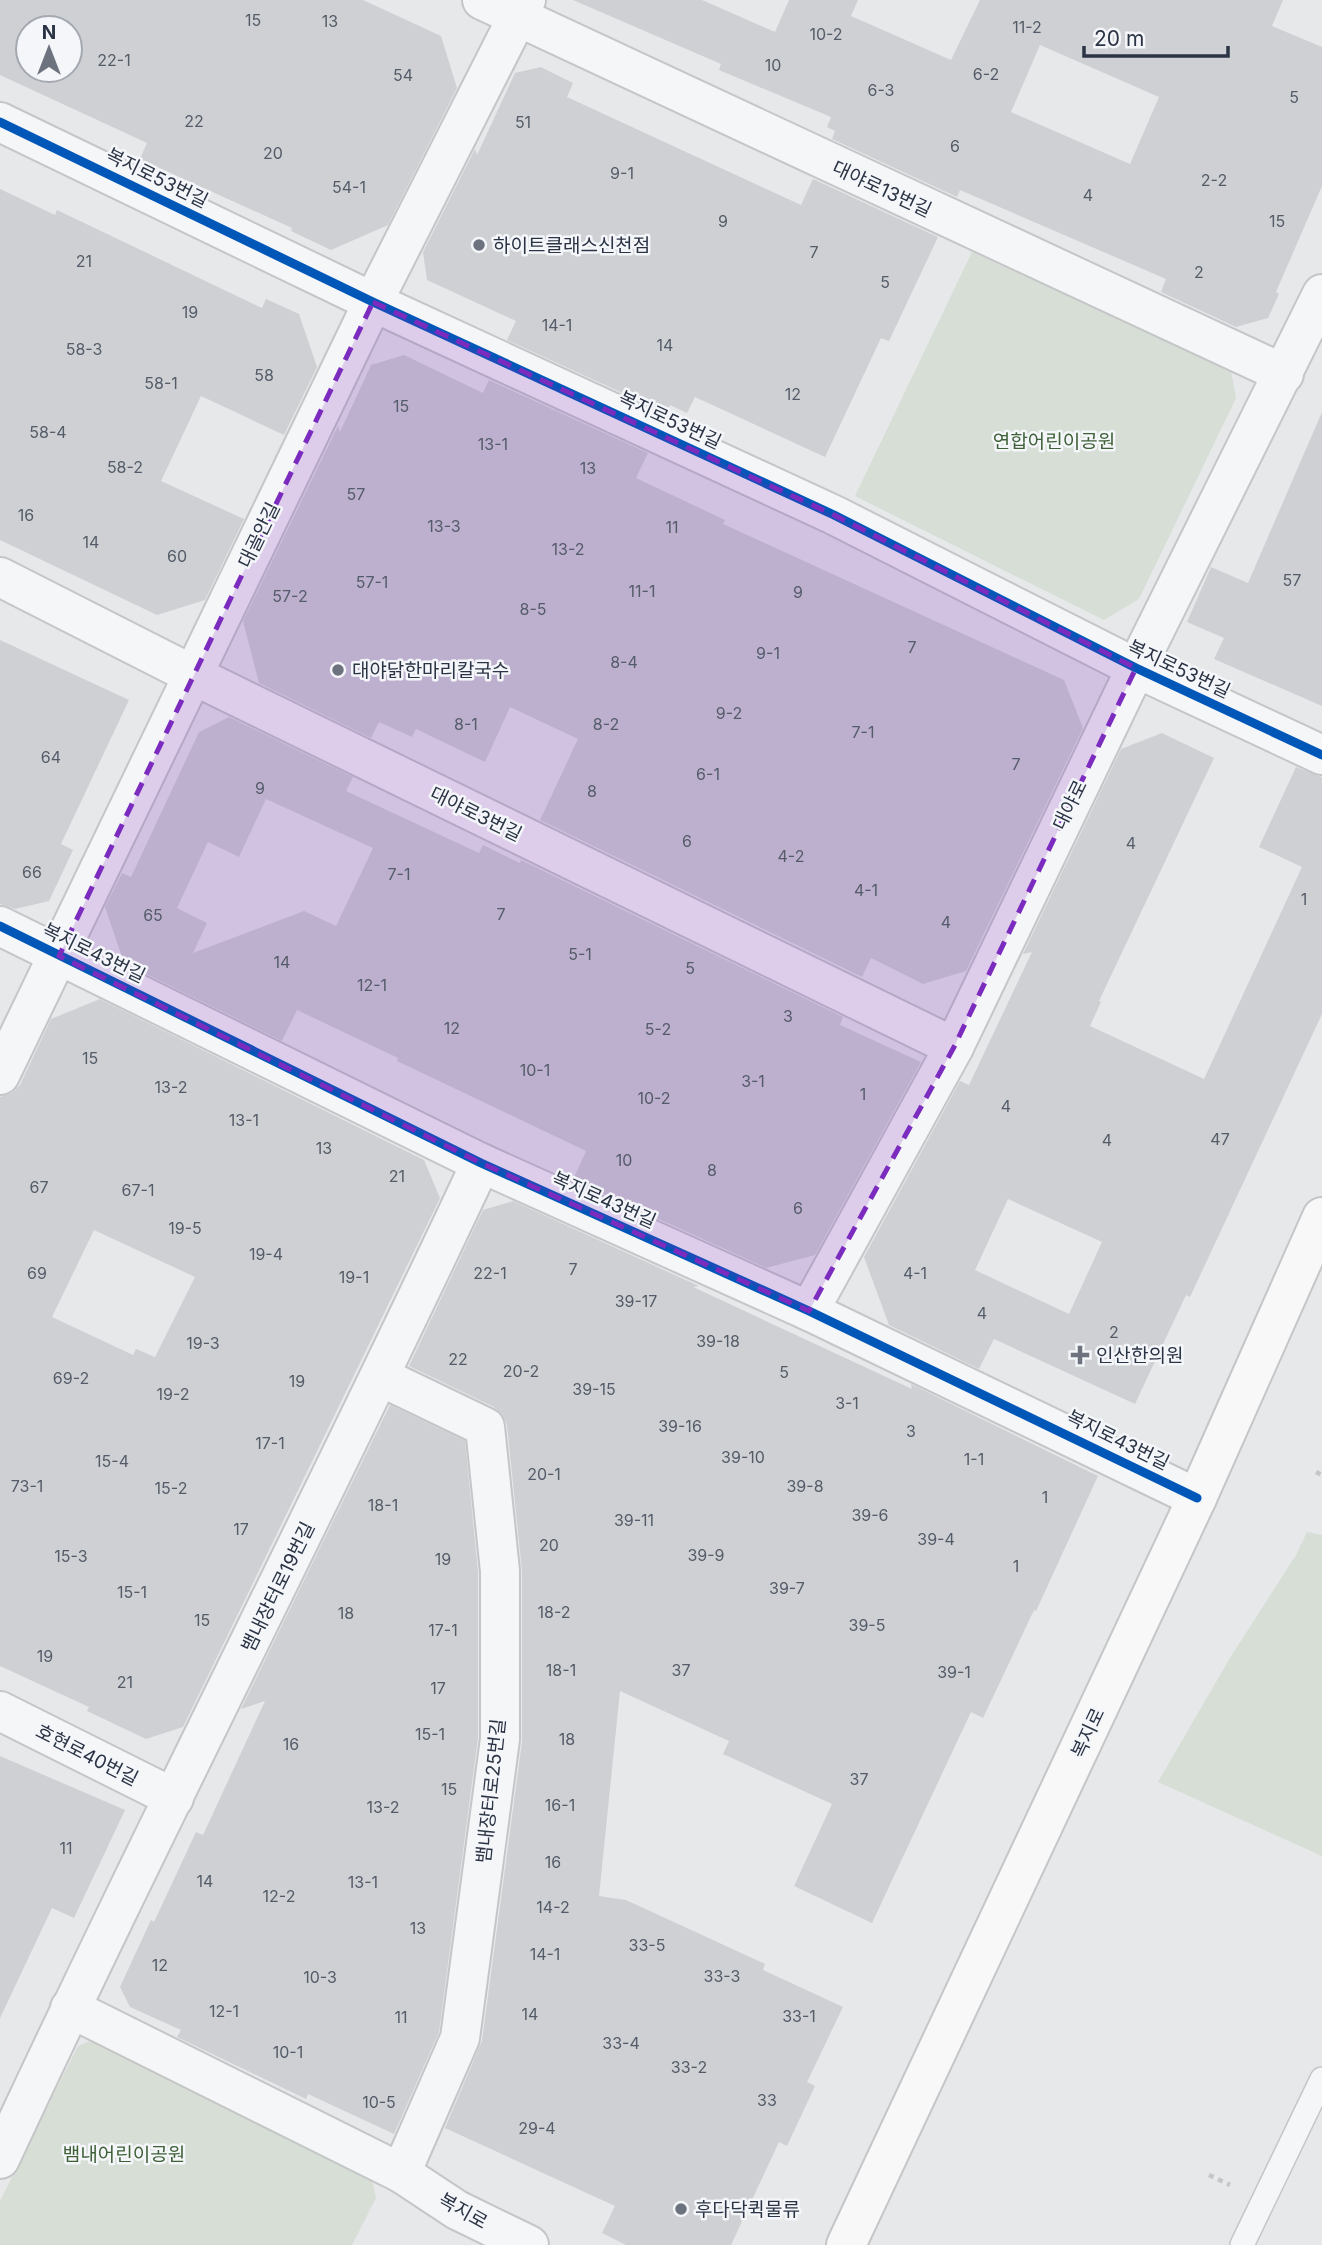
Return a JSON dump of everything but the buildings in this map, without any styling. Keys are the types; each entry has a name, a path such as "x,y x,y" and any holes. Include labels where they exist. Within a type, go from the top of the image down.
{"street":[{"name":"대야로13번길","path":"482,0 521,9 1284,374"},
{"name":"대골안길","path":"0,1075 191,674 373,302 521,9"},
{"name":"복지로53번길","path":"0,122 373,302 834,515 1136,668 1322,755"},
{"name":"대야로","path":"809,1311 954,1047 1136,668 1322,294"},
{"name":"대야로3번길","path":"0,578 954,1047"},
{"name":"복지로43번길","path":"0,926 481,1163 809,1311 1197,1498"},
{"name":"뱀내장터로19번길","path":"0,2159 70,2008 381,1377 481,1163"},
{"name":"복지로","path":"846,2245 1197,1498 1322,1217"},
{"name":"뱀내장터로25번길","path":"381,1377 485,1427 500,1571 500,1739 460,2038 401,2173"},
{"name":"호현로40번길","path":"0,1711 174,1798"},
{"path":"70,2008 401,2173"},
{"name":"복지로","path":"401,2173 457,2210 529,2245"}],"lane":[{"path":"1242,2245 1322,2079"}],"path":[{"path":"1316,1472 1322,1475"}],"highlighted area":[{"path":"373,302 834,515 1136,668 954,1047 809,1311 481,1163 59,956"}],"green space":[{"name":"연합어린이공원","path":"972,252 1231,371 1236,398 1139,599 1104,620 855,496"},
{"path":"1307,1532 1322,1535 1322,1856 1158,1782 1230,1658 1296,1555"},
{"name":"뱀내어린이공원","path":"95,2039 371,2177 376,2198 352,2245 0,2245 0,2201 78,2046"}],"cycle path":[{"path":"0,122 373,302 834,515 1136,668 1322,755"},
{"path":"0,926 481,1163 809,1311 1197,1498"}],"place":[{"name":"하이트클래스신천점","path":"479,245"},
{"name":"대야닭한마리칼국수","path":"338,670"},
{"name":"인산한의원","path":"1080,1355"},
{"name":"후다닥퀵물류","path":"681,2209"}]}
